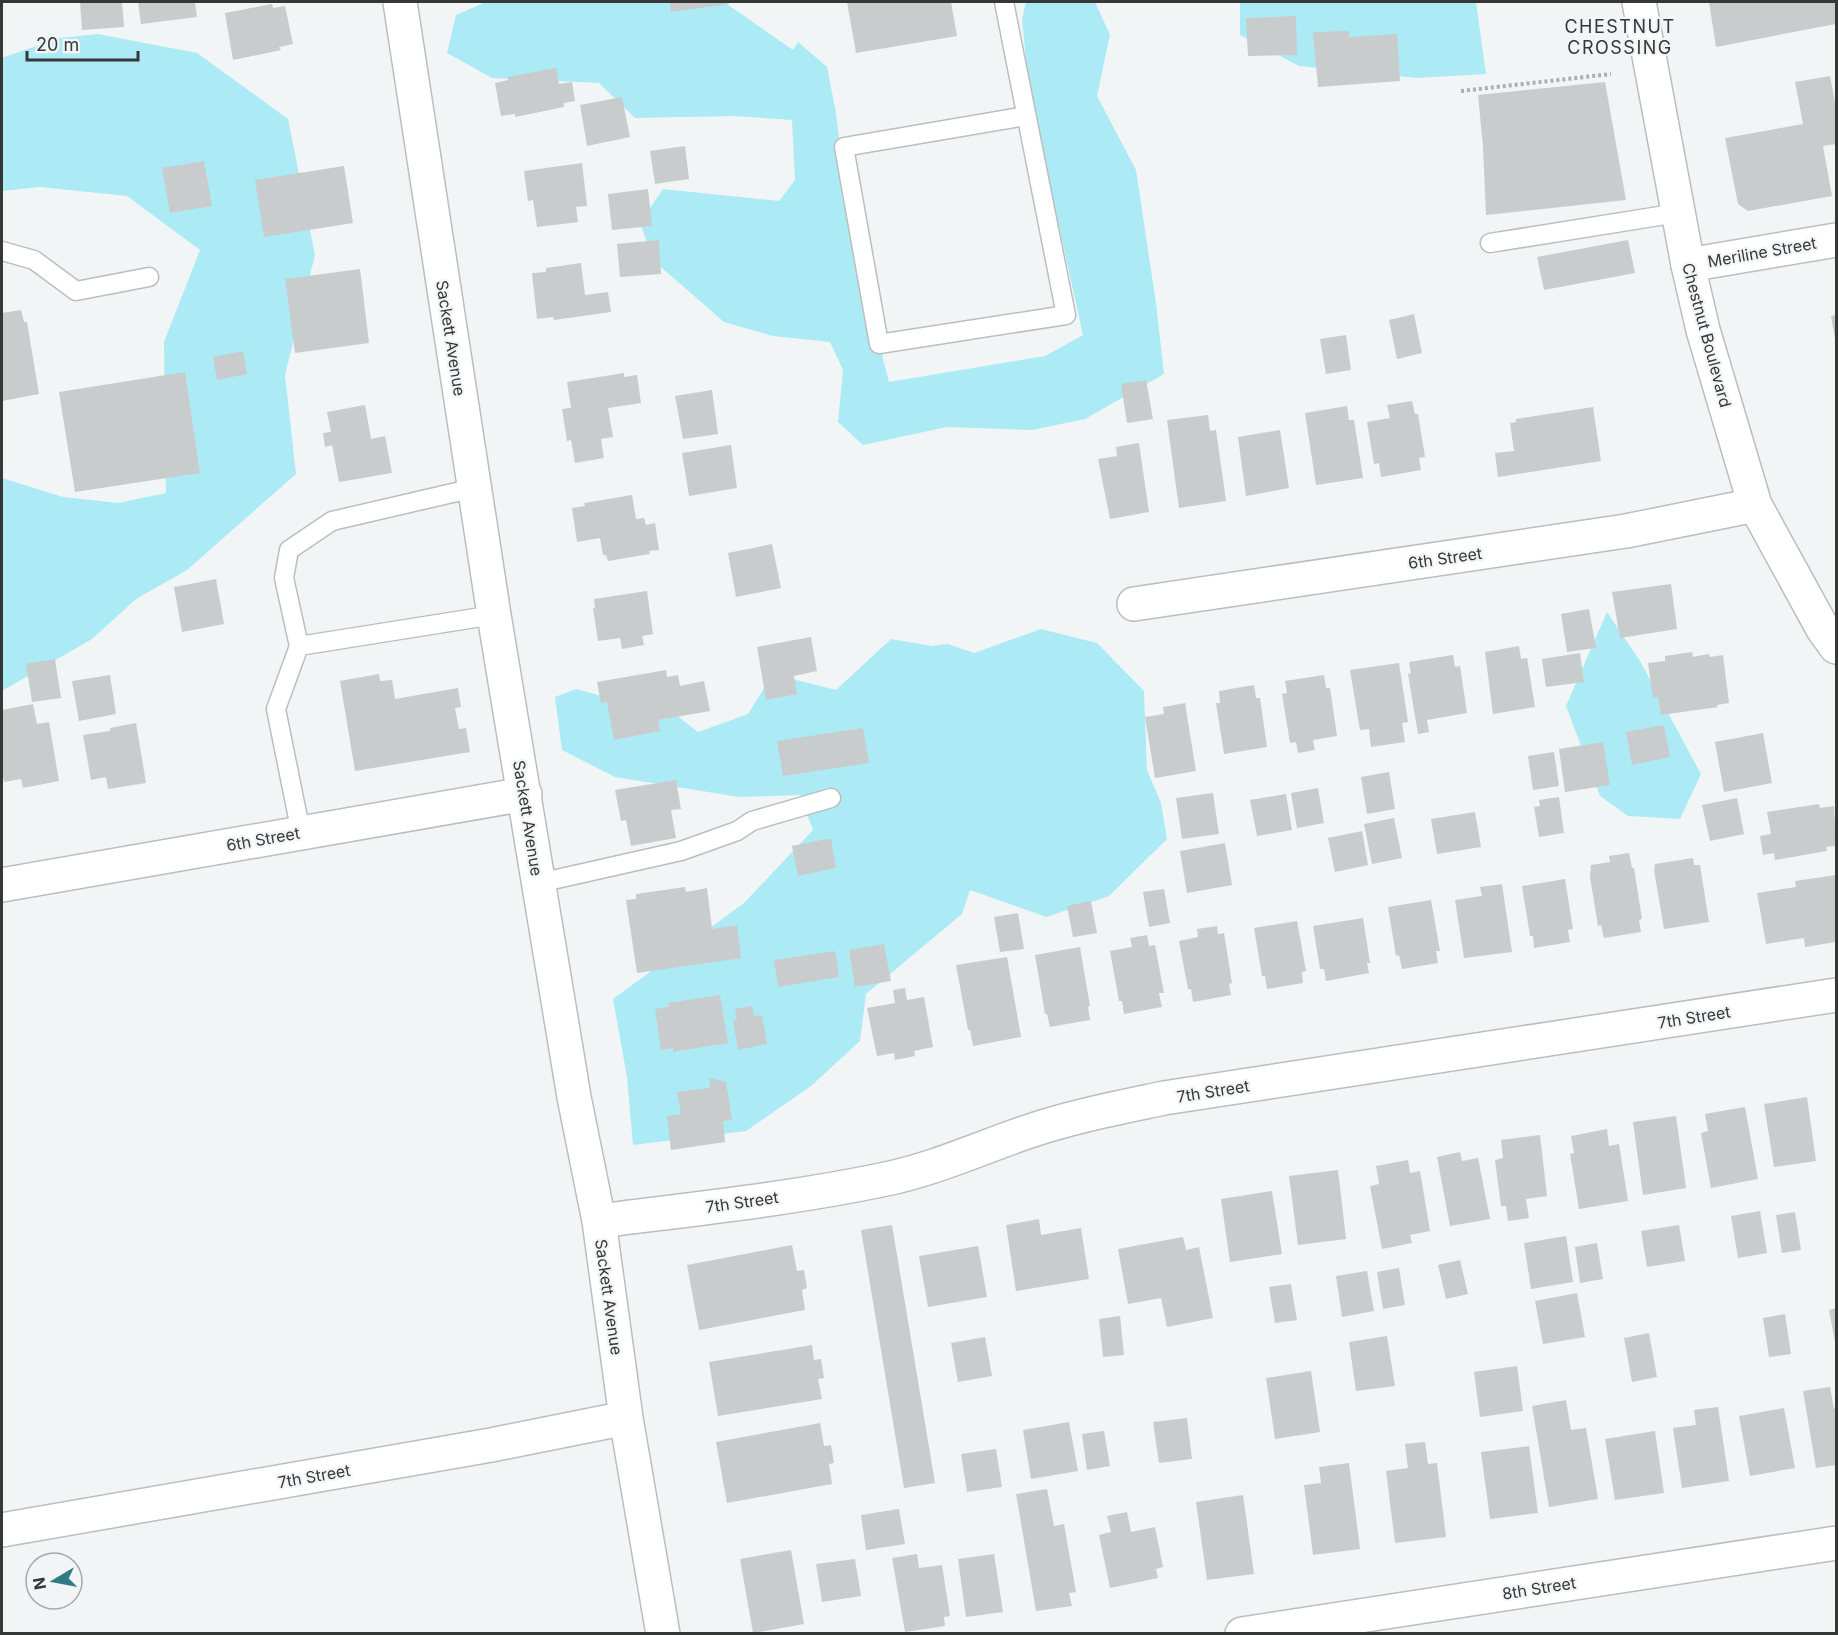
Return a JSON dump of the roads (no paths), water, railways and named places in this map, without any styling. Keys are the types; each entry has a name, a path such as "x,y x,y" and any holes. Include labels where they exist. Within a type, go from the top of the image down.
{"street":[{"name":"Sackett Avenue","path":"400,2 494,615 574,1097 599,1221 626,1418 663,1634"},
{"name":"Chestnut Boulevard","path":"1639,2 1688,265 1703,330 1755,505 1823,629 1836,647"},
{"name":"Meriline Street","path":"1688,265 1836,240"},
{"name":"6th Street","path":"1134,604 1626,531 1755,505"},
{"name":"6th Street","path":"2,885 525,794"},
{"name":"7th Street","path":"599,1221 744,1203 886,1179 942,1164 1080,1115 1164,1098 1836,995"},
{"name":"7th Street","path":"2,1530 626,1418"},
{"name":"8th Street","path":"1242,1634 1836,1543"}],"lane":[{"path":"1004,2 1066,315 879,344 844,147 1026,116"},
{"path":"1490,243 1678,213"},
{"path":"2,251 34,260 76,291 149,277"},
{"path":"302,832 276,709 299,646 284,578 289,550 332,521 474,489"},
{"path":"299,646 494,615"},
{"path":"539,884 681,851 737,831 752,821 831,798"}],"district":[{"name":"CHESTNUT CROSSING","path":"1620,37"}]}
